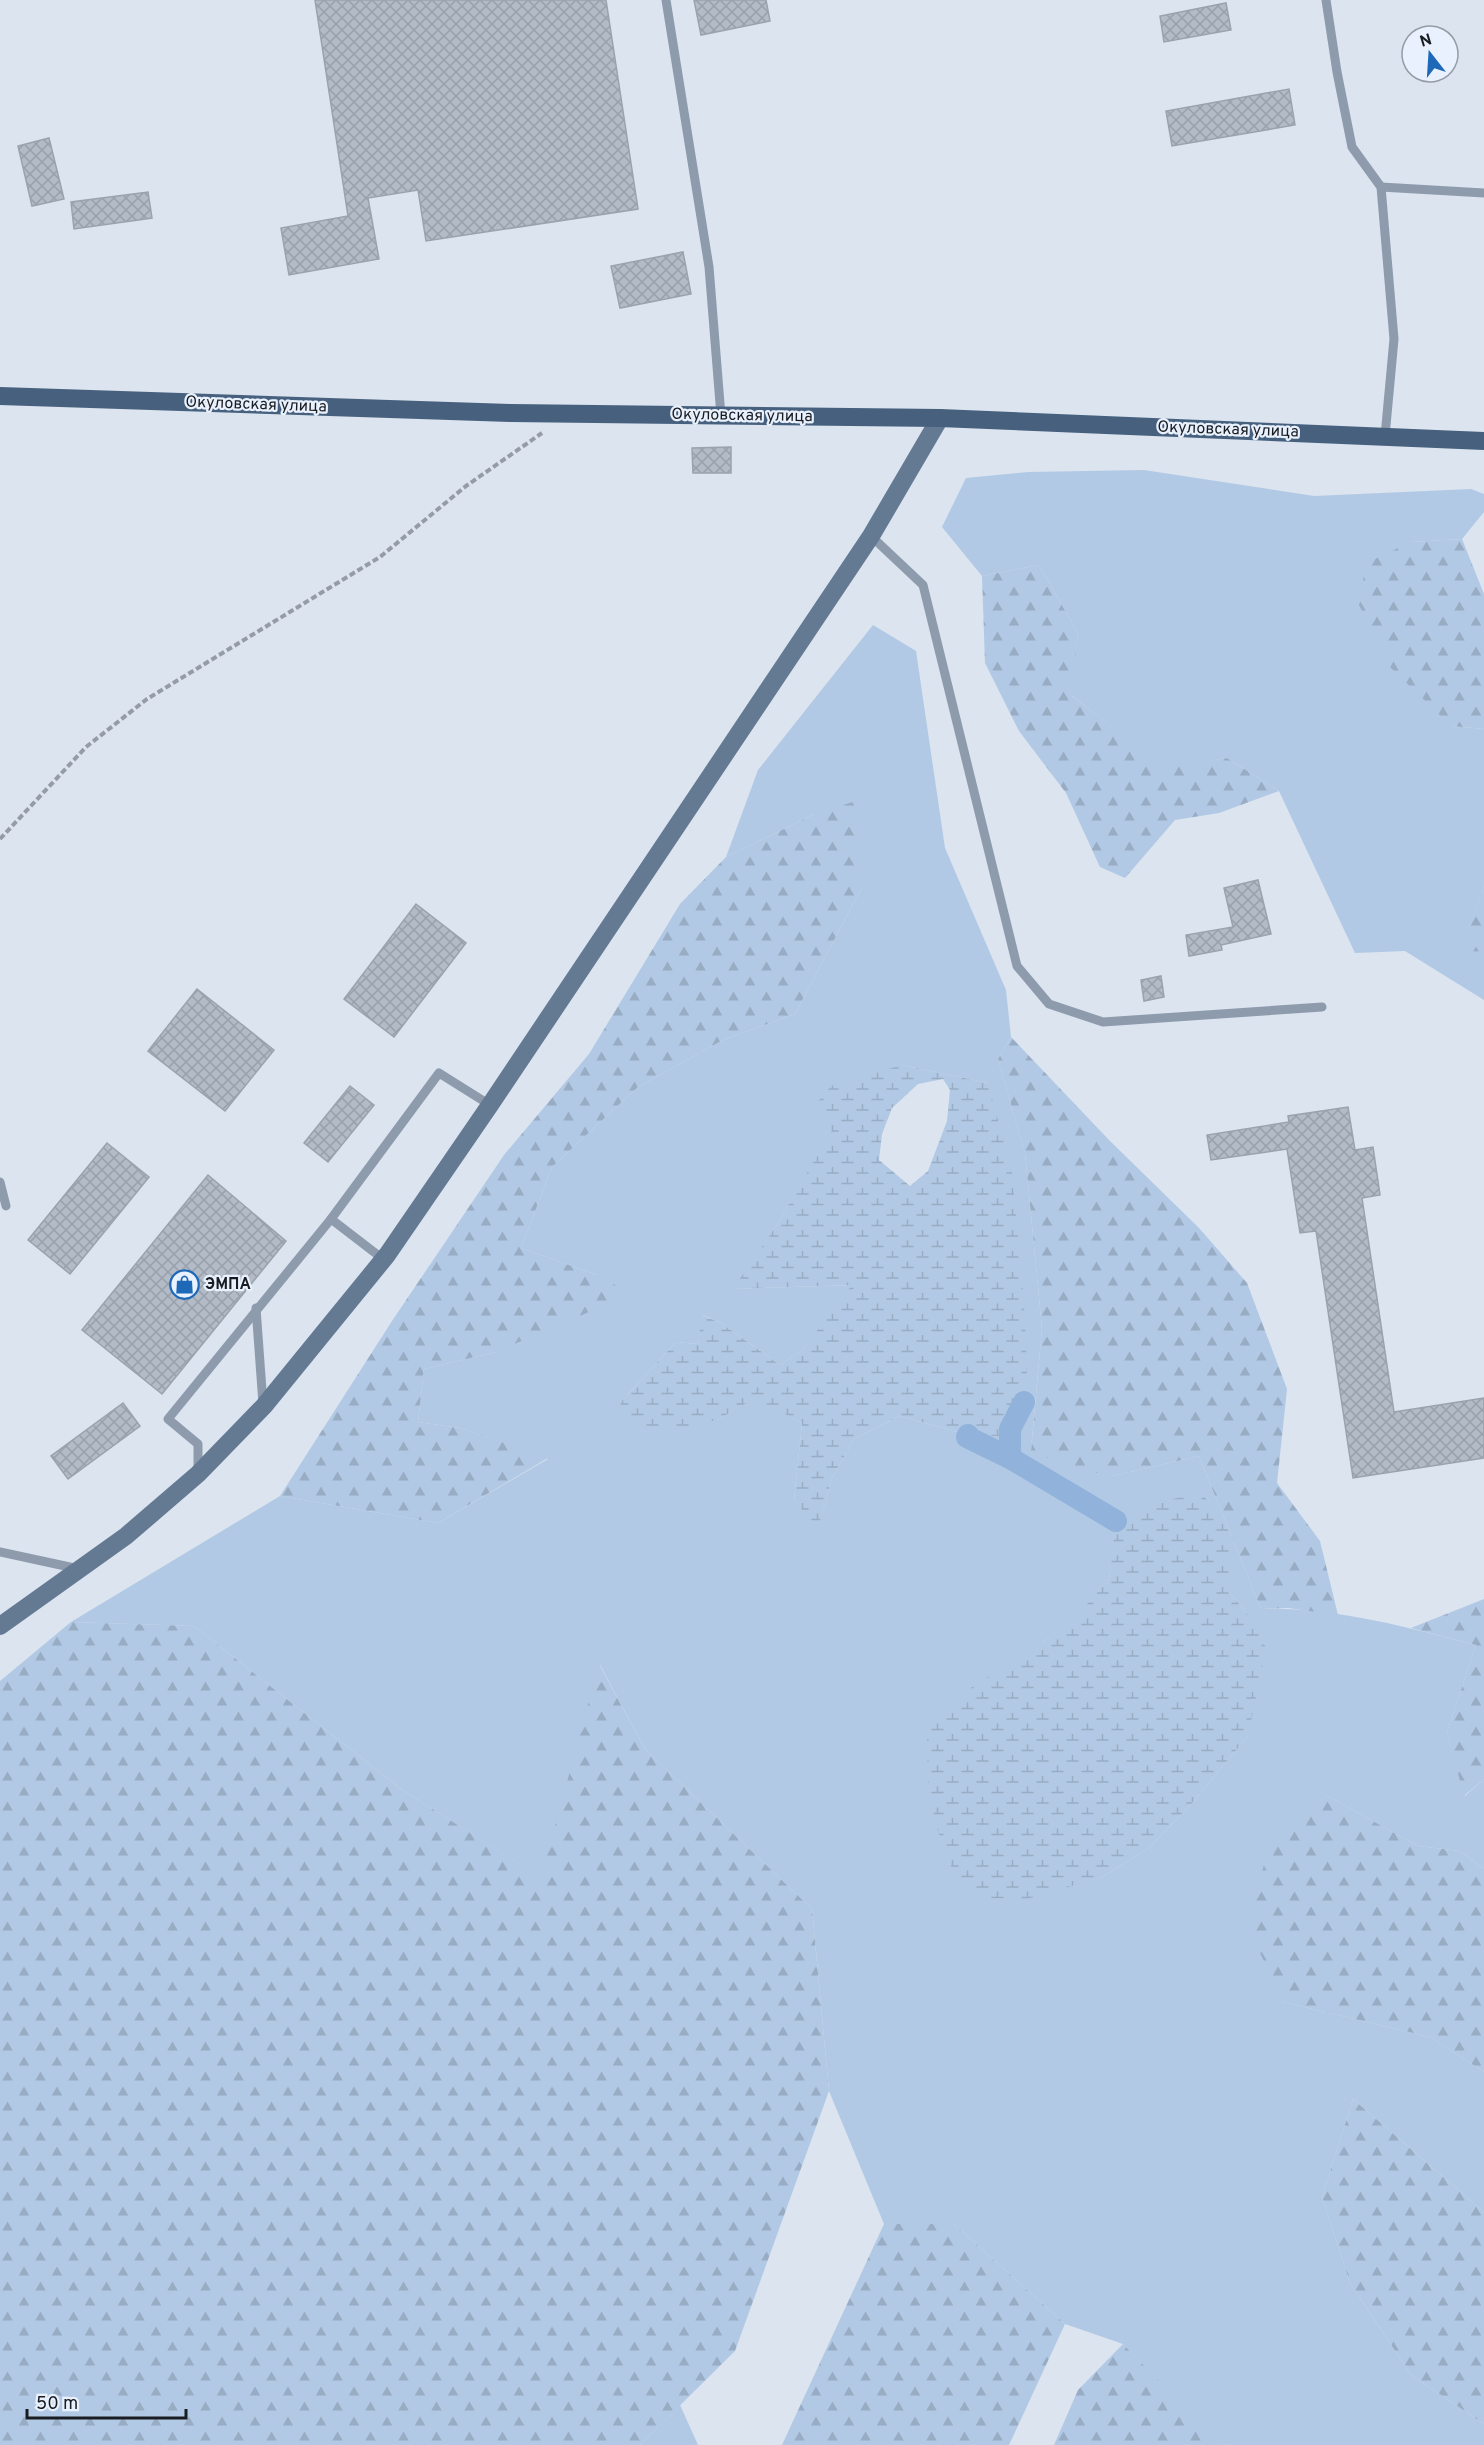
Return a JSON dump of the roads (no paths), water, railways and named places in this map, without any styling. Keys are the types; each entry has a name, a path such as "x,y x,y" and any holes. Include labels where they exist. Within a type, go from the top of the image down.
{"main road":[{"name":"Окуловская улица","path":"0,396 499,413 940,418 1484,441"},
{"path":"0,1626 126,1536 198,1474 264,1406 382,1259 490,1105 871,536 940,418"}],"lane":[{"path":"666,0 709,267 721,416"},
{"path":"1326,0 1352,147 1381,187 1394,339 1385,436"},
{"path":"1381,187 1484,193"},
{"path":"871,536 923,585 1017,966 1049,1004 1103,1022 1322,1007"},
{"path":"198,1474 198,1444 168,1419 256,1308 331,1219 439,1073 490,1105"},
{"path":"0,1182 6,1206"},
{"path":"331,1219 382,1259"},
{"path":"256,1308 264,1406"},
{"path":"0,1552 79,1569"}],"waterway":[{"path":"1024,1402 1010,1429 1010,1458 1116,1521"},
{"path":"968,1435 967,1437 1010,1458"}],"place":[{"name":"ЭМПА","path":"184,1285"}]}
